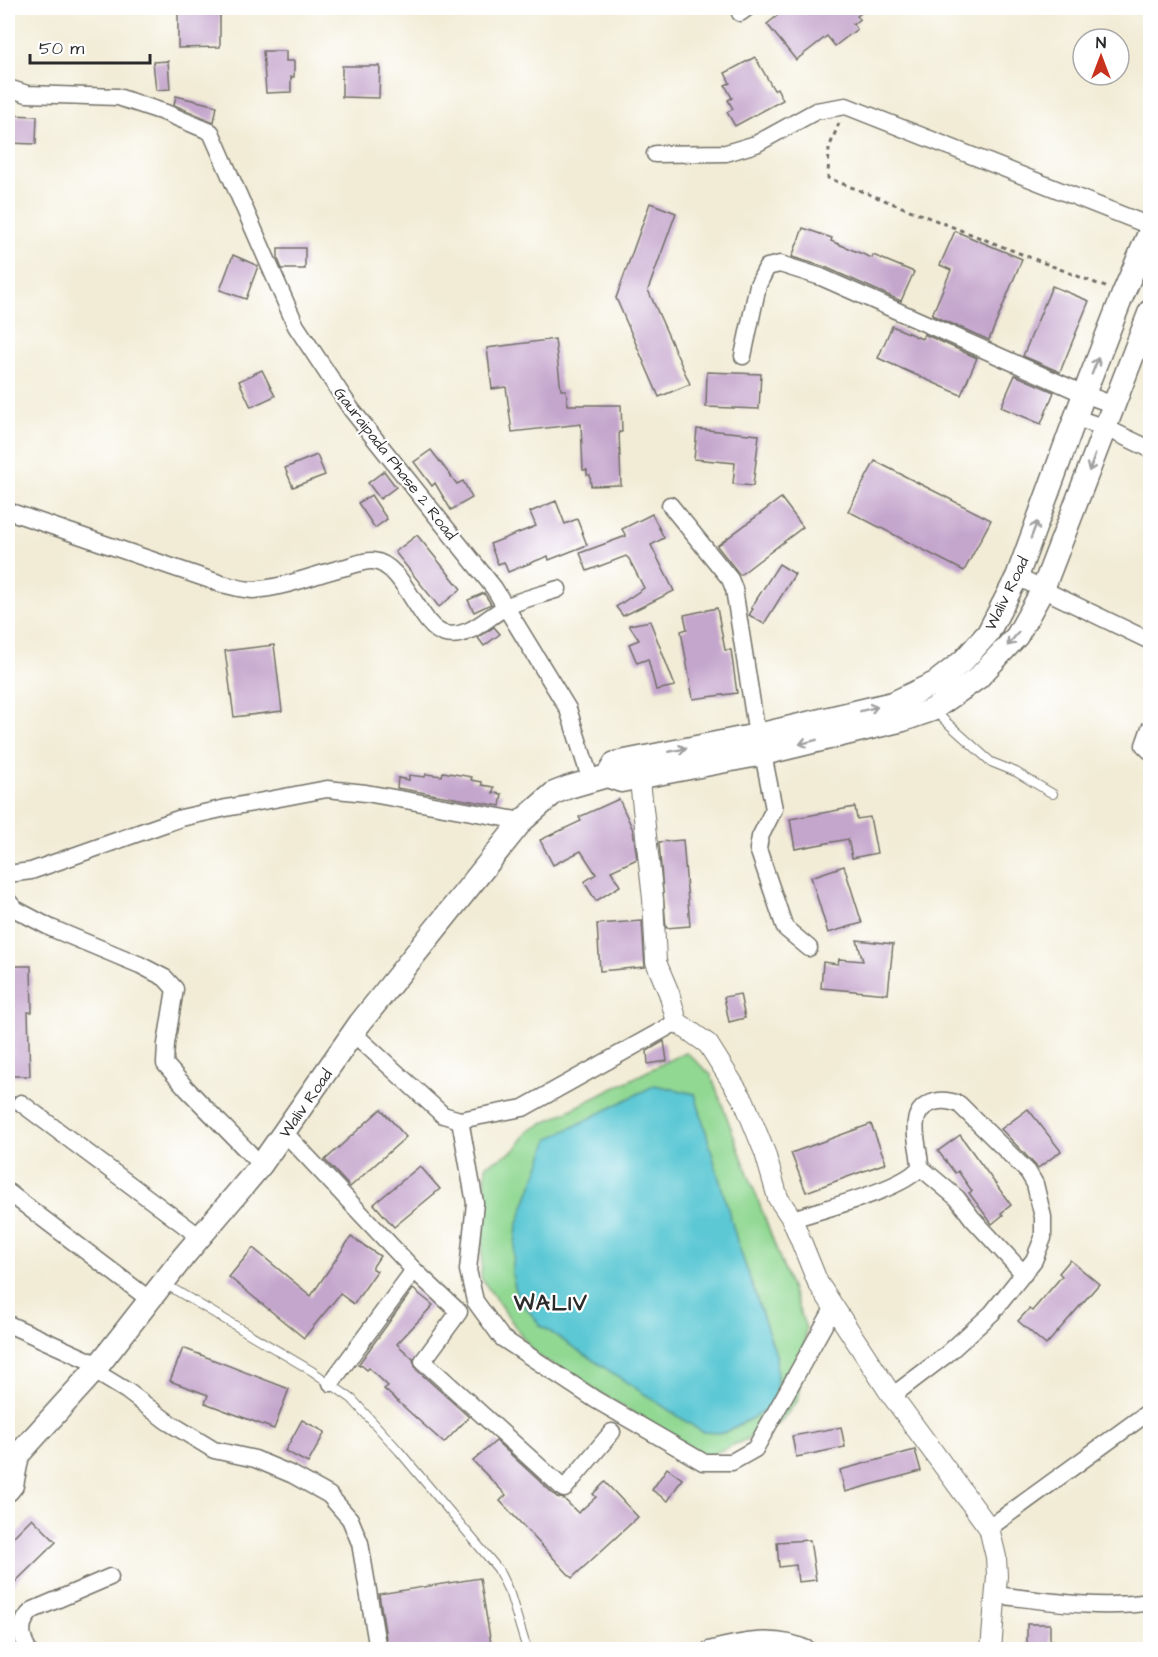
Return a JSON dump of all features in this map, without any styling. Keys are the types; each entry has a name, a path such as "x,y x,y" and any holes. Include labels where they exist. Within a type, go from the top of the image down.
{"main road":[{"name":"Waliv Road","path":"760,744 893,703 935,683 963,661 988,633 1017,577 1084,394 1150,231"},
{"name":"Waliv Road","path":"8,1490 12,1485 13,1457 97,1368 261,1165 353,1033 522,821 554,793 599,779 615,763 639,767 903,720 932,710 978,678 1017,636 1043,589 1150,310"}],"street":[{"name":"Gauraipada Phase 2 Road","path":"8,88 27,94 118,97 166,113 211,132 296,326 351,409 507,606 568,709 599,779"},
{"path":"655,154 726,153 756,144 816,111 846,106 1150,226"},
{"path":"743,356 758,285 767,267 780,264 821,277 1084,394 1114,405"},
{"path":"1076,418 1106,428 1150,449"},
{"path":"670,505 730,579 734,589 760,744 774,809 760,837 758,849 785,928 809,948"},
{"path":"8,511 222,584 251,590 287,585 325,572 372,561 382,564 394,573 432,625 441,633 454,636 465,633 507,606 558,589"},
{"path":"1017,577 1150,641"},
{"path":"1150,728 1144,745 1150,751"},
{"path":"639,767 653,899 656,962 669,993 677,1022 708,1044 744,1101 765,1153 778,1198 792,1219 818,1283 892,1396 989,1528 996,1557 996,1595 991,1650"},
{"path":"8,874 31,871 181,818 327,789 366,793 522,821"},
{"path":"8,901 15,909 51,928 140,965 165,978 175,989 165,1064 261,1165"},
{"path":"353,1033 443,1115 460,1120 523,1108 677,1022"},
{"path":"792,1219 895,1185 916,1173 920,1167 915,1127 917,1115 922,1108 934,1101 946,1100 959,1104 1028,1172 1035,1184 1043,1217 1043,1238 1034,1260 992,1313 946,1355 892,1396"},
{"path":"21,1103 200,1238"},
{"path":"460,1120 475,1203 468,1270 475,1301 502,1338 596,1400 703,1462 732,1462 755,1449 834,1307"},
{"path":"284,1132 414,1270 459,1312 423,1360 564,1490 612,1432"},
{"path":"920,1167 957,1198 1023,1274"},
{"path":"8,1192 157,1292"},
{"path":"331,1383 414,1270"},
{"path":"8,1324 97,1368 168,1422 214,1450 255,1459 293,1475 329,1495 350,1519 360,1543 378,1650"},
{"path":"989,1528 1150,1411"},
{"path":"28,1650 21,1636 22,1625 33,1610 110,1577"},
{"path":"996,1595 1083,1606 1133,1605 1150,1602"},
{"path":"709,1650 741,1641 777,1640 795,1643 809,1650"}],"lane":[{"path":"932,710 991,762 1016,772 1053,794"},
{"path":"157,1292 331,1383 352,1399 498,1569 510,1594 529,1650"}],"path":[{"path":"846,106 829,148 828,178 1123,294"}],"green space":[{"path":"686,1052 711,1075 806,1328 798,1400 777,1426 706,1457 534,1353 481,1278 486,1165 515,1150 528,1131","holes":["738,1244 776,1355 772,1405 723,1433"]}],"water":[{"path":"655,1085 695,1094 738,1244 776,1355 777,1384 772,1405 723,1433 702,1432 541,1326 517,1297 512,1274 517,1226 549,1139"}],"building":[{"path":"178,8 220,8 220,47 178,48"},
{"path":"787,8 868,8 857,16 860,19 853,24 857,29 835,46 827,36 796,60 767,24"},
{"path":"263,51 286,51 286,61 294,61 291,92 266,93"},
{"path":"755,57 774,90 777,88 783,100 735,126 727,112 733,109 728,100 732,98 725,85 730,83 725,73"},
{"path":"168,61 170,89 156,90 153,62"},
{"path":"342,66 380,66 379,98 342,97"},
{"path":"176,96 217,106 214,122 174,105"},
{"path":"8,115 37,116 36,144 8,143"},
{"path":"650,203 676,213 648,290 690,384 659,397 616,298"},
{"path":"803,228 832,238 831,241 872,258 873,255 914,272 901,301 825,267 792,257"},
{"path":"955,231 1022,259 989,340 932,315 951,270 940,265"},
{"path":"278,248 305,248 305,269 282,269 278,259"},
{"path":"233,255 258,266 246,299 220,290"},
{"path":"1052,286 1089,301 1060,372 1023,356"},
{"path":"892,326 922,339 924,334 977,358 961,395 878,358"},
{"path":"555,339 561,390 566,390 568,405 621,405 622,432 619,432 621,485 591,486 590,475 587,475 587,470 583,470 581,424 512,432 506,387 492,389 487,348"},
{"path":"262,370 275,396 251,407 239,381"},
{"path":"707,372 761,374 759,409 706,407"},
{"path":"1015,375 1054,392 1041,424 1001,407"},
{"path":"697,429 759,435 753,486 733,484 735,463 694,459"},
{"path":"431,450 457,484 463,481 472,498 451,510 435,483 432,486 414,462"},
{"path":"317,455 325,475 293,487 285,468"},
{"path":"875,461 991,520 964,571 848,511"},
{"path":"384,471 396,487 380,499 368,483"},
{"path":"371,495 387,519 375,528 358,503"},
{"path":"781,498 803,527 740,575 717,546"},
{"path":"556,501 565,524 577,519 587,545 549,560 548,556 508,572 504,562 498,564 490,544 536,526 530,512"},
{"path":"652,514 664,538 651,545 674,591 623,616 616,607 644,588 629,559 626,556 587,571 580,553 626,536 622,529"},
{"path":"417,535 461,589 439,607 395,552"},
{"path":"779,564 795,574 764,624 749,615 753,609 751,608"},
{"path":"484,593 491,604 474,612 468,600"},
{"path":"717,608 725,650 731,650 737,693 693,699 681,631 687,629 684,615"},
{"path":"650,621 675,686 656,690 648,659 637,663 629,644 639,640 629,625"},
{"path":"494,627 500,634 484,646 478,638"},
{"path":"274,645 282,711 234,717 225,651"},
{"path":"443,772 472,777 471,780 482,782 482,785 494,787 493,793 502,794 500,806 397,788 398,778 409,780 409,775 425,777 426,774 442,776"},
{"path":"619,799 633,830 637,859 611,871 620,886 596,901 584,882 596,874 581,851 553,865 540,840 581,821 579,817"},
{"path":"855,807 857,819 870,817 877,853 852,858 848,839 795,849 790,819"},
{"path":"683,840 690,926 666,928 659,842"},
{"path":"844,866 862,923 828,933 811,877"},
{"path":"642,921 645,967 600,971 597,924"},
{"path":"857,940 893,944 888,994 821,988 823,962 838,964 839,959 863,961"},
{"path":"8,966 31,966 32,1012 28,1012 30,1076 8,1076"},
{"path":"740,994 745,1018 729,1022 724,997"},
{"path":"664,1041 667,1061 648,1064 647,1051"},
{"path":"381,1109 406,1137 350,1187 325,1160"},
{"path":"1028,1109 1061,1151 1038,1168 1001,1129"},
{"path":"871,1124 886,1163 806,1192 791,1153"},
{"path":"960,1135 1011,1205 992,1224 969,1193 972,1191 958,1171 955,1173 938,1151"},
{"path":"420,1166 440,1189 394,1227 374,1204"},
{"path":"351,1237 380,1256 372,1268 377,1271 354,1304 340,1294 304,1338 229,1277 253,1248 311,1296"},
{"path":"1070,1260 1099,1284 1046,1345 1018,1321 1029,1309 1032,1311 1062,1276 1059,1273"},
{"path":"413,1289 433,1305 397,1344 413,1359 416,1369 469,1417 444,1443 384,1389 388,1386 369,1368 367,1370 358,1365"},
{"path":"183,1348 289,1389 274,1429 205,1403 208,1395 170,1381"},
{"path":"302,1420 325,1432 308,1463 285,1451"},
{"path":"841,1427 845,1447 796,1457 792,1436"},
{"path":"496,1441 557,1497 564,1499 578,1513 596,1497 593,1494 605,1482 638,1517 572,1578 500,1501 506,1495 473,1461"},
{"path":"915,1450 921,1471 845,1492 840,1470"},
{"path":"667,1468 682,1479 668,1501 652,1490"},
{"path":"32,1518 56,1542 8,1589 8,1542"},
{"path":"810,1540 816,1580 798,1582 796,1565 779,1567 777,1542"},
{"path":"480,1578 491,1644 454,1650 388,1650 379,1594"},
{"path":"1027,1624 1050,1624 1050,1650 1027,1650"}],"district":[{"name":"WALIV","path":"551,1302"}]}
